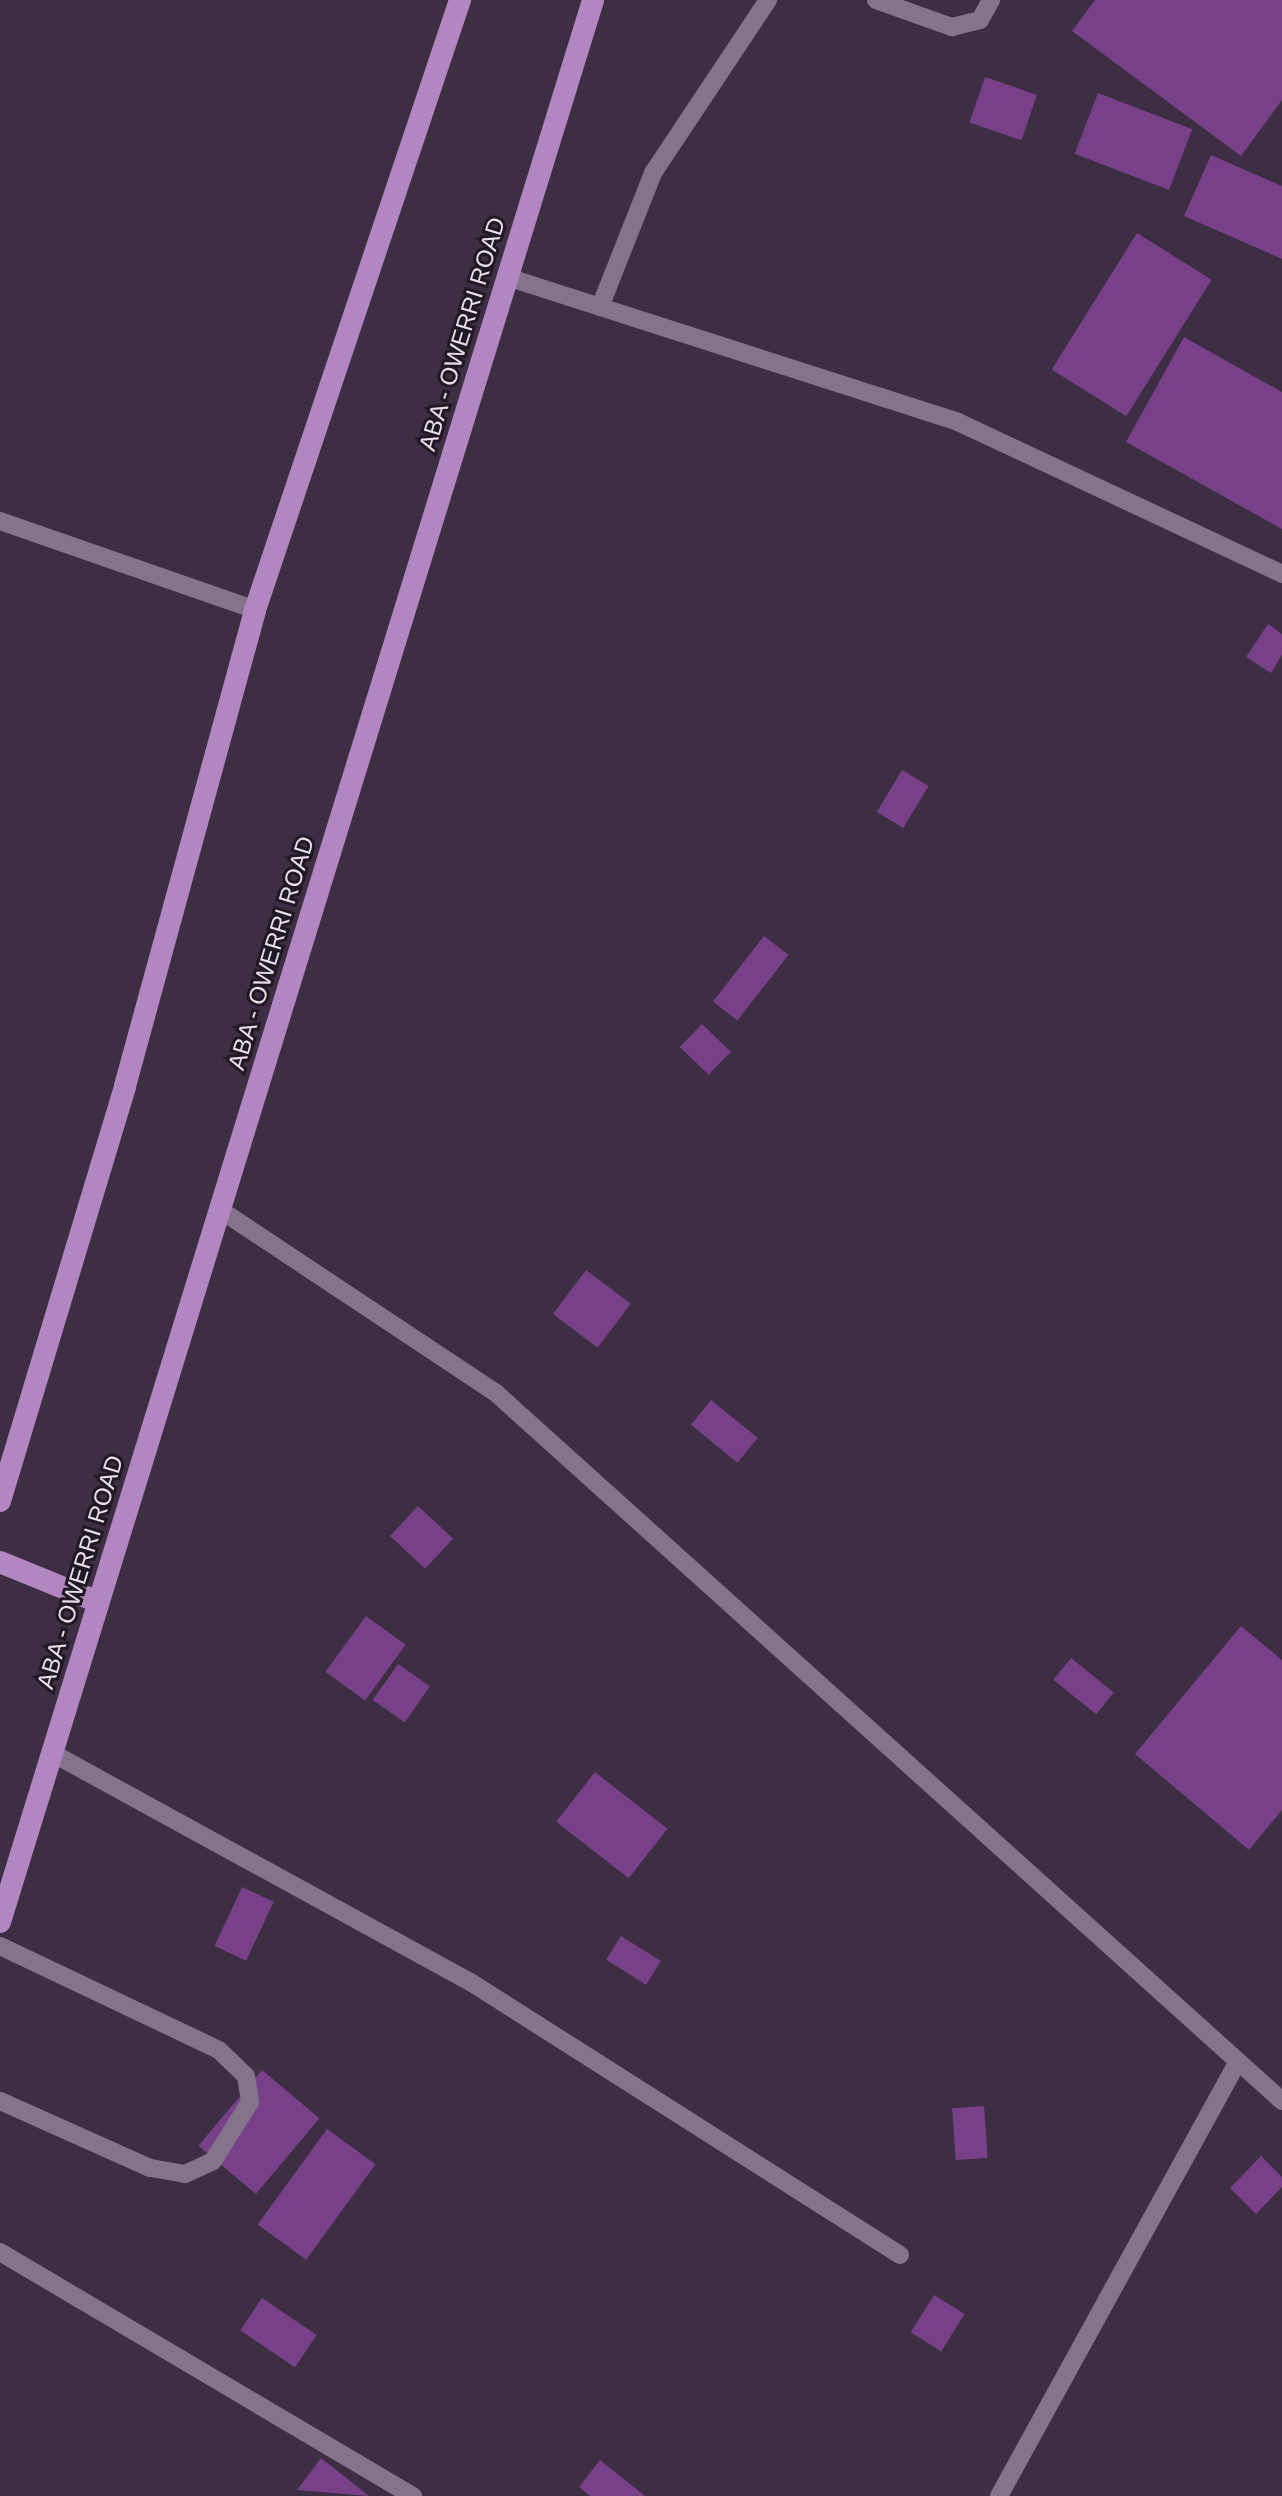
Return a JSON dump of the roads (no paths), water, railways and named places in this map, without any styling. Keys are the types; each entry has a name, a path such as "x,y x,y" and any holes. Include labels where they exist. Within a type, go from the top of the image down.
{"highway":[{"path":"0,1501 125,1086 255,610 460,0"},
{"name":"ABA - OWERRI ROAD","path":"0,1922 593,0"},
{"path":"0,1562 98,1602"}],"lane":[{"path":"600,307 653,173 768,0"},
{"path":"876,0 952,27 980,20 991,0"},
{"path":"507,277 958,422 1282,574"},
{"path":"0,521 255,610"},
{"path":"219,1209 496,1393 1282,2101"},
{"path":"52,1753 472,1983 900,2255"},
{"path":"0,1946 219,2050 246,2076 250,2102 213,2161 185,2174 150,2168 0,2101"},
{"path":"999,2496 1238,2061"},
{"path":"0,2252 413,2496"}]}
